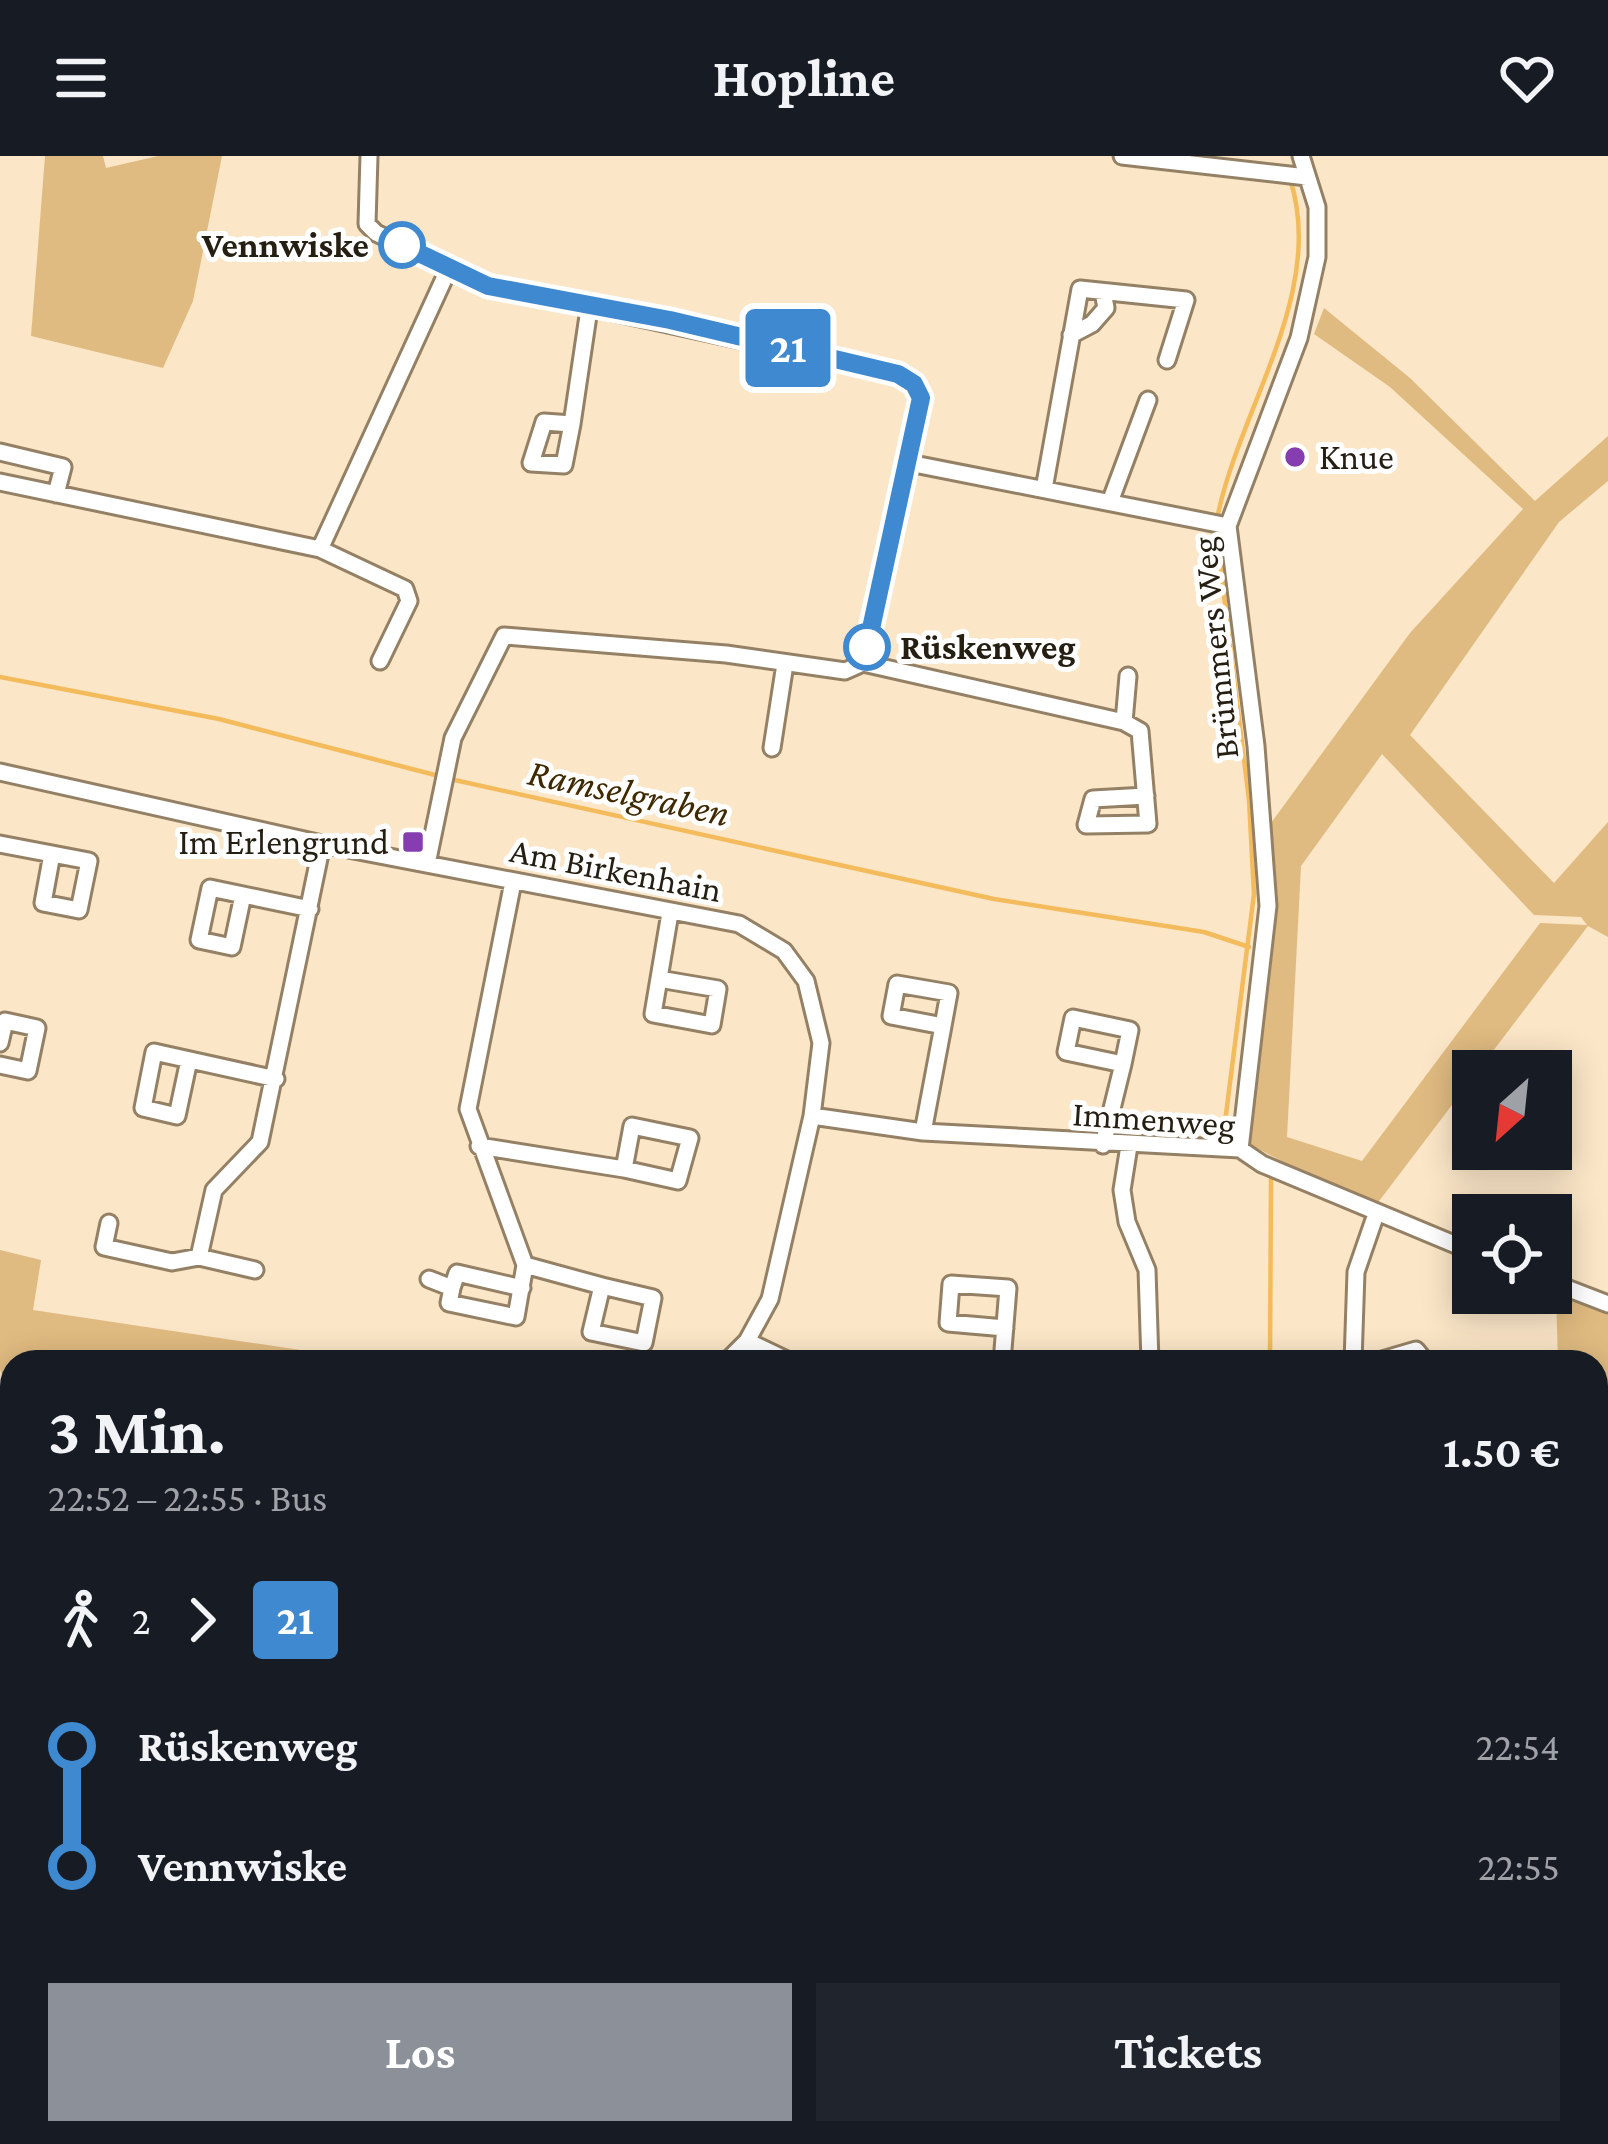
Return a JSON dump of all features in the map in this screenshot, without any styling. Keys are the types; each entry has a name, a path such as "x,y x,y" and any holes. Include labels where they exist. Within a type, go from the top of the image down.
{"street":[{"path":"369,156 367,224 488,286 589,309 670,320 898,374 914,384 921,398 863,663"},
{"path":"1122,156 1304,177"},
{"name":"Brümmers Weg","path":"1240,1148 1268,905 1258,765 1220,526 1299,338 1308,298 1317,207 1301,156"},
{"path":"320,549 449,268"},
{"path":"1044,489 1080,289 1186,300 1167,360"},
{"path":"572,424 589,309"},
{"path":"1110,502 1148,400"},
{"path":"0,452 63,467 56,494"},
{"path":"909,463 1220,526"},
{"path":"0,482 320,549 404,589 409,601 380,661"},
{"path":"427,864 447,768 469,699 505,636 845,671 863,663 1124,722 1140,731 1146,796"},
{"path":"772,748 785,664"},
{"path":"1124,722 1129,676"},
{"name":"Am Birkenhain","path":"0,772 322,844 740,924 762,935 806,981 820,1043 812,1116 770,1299 739,1350"},
{"path":"0,844 52,854"},
{"path":"200,1257 214,1190 260,1142 322,844"},
{"path":"513,882 468,1109 525,1265 522,1288 516,1317 449,1303 457,1273 522,1288"},
{"path":"243,895 310,909"},
{"path":"659,979 718,989 712,1024 653,1014 670,913"},
{"path":"0,1042 4,1021 37,1028 28,1071 0,1065"},
{"path":"923,1132 943,1026"},
{"path":"189,1060 276,1078"},
{"path":"1103,1145 1123,1064"},
{"name":"Immenweg","path":"812,1116 923,1132 1103,1145 1240,1148 1262,1164 1452,1244"},
{"path":"479,1145 678,1181 690,1138 632,1126 624,1169"},
{"path":"1129,1146 1123,1190 1127,1222 1147,1270 1150,1350"},
{"path":"1353,1350 1356,1272 1376,1214"},
{"path":"109,1223 104,1246 172,1262 200,1257 255,1270"},
{"path":"525,1265 653,1298 644,1342 591,1332 602,1286"},
{"path":"429,1280 452,1288"},
{"path":"1003,1350 1005,1328 1007,1288 951,1284 948,1324 1005,1328"},
{"path":"1572,1290 1608,1304"},
{"path":"748,1341 766,1350"}],"shaded area":[{"path":"45,156 103,156 106,168 158,156 222,156 193,301 163,368 31,336"},
{"path":"1324,308 1410,378 1535,501 1608,436 1608,481 1559,522 1410,735 1554,883 1608,822 1608,937 1588,926 1494,1050 1452,1050 1452,1105 1373,1209 1249,1144 1276,903 1271,823 1410,633 1523,509 1390,387 1314,334","holes":["1382,754 1534,915 1581,917 1587,925 1540,923 1362,1161 1287,1137 1301,866"]},
{"path":"0,1250 41,1260 33,1310 300,1350 0,1350"},
{"path":"1572,1300 1608,1314 1608,1350 1558,1350 1557,1314 1572,1314"}],"waterway":[{"path":"1217,519 1289,307 1298,222 1290,179"},
{"path":"1216,530 1249,800 1254,894 1224,1130"},
{"name":"Ramselgraben","path":"0,677 219,719 439,776"},
{"name":"Ramselgraben","path":"450,779 994,899 1204,932 1249,947"},
{"path":"1270,1350 1271,1179"}],"bus line":[{"name":"21","path":"402,245 488,286 589,309 670,320 898,374 914,384 921,398 867,647"}],"place":[{"name":"Vennwiske","path":"402,245"},
{"name":"Knue","path":"1295,457"},
{"name":"Rüskenweg","path":"867,647"},
{"name":"Im Erlengrund","path":"413,842"}]}
